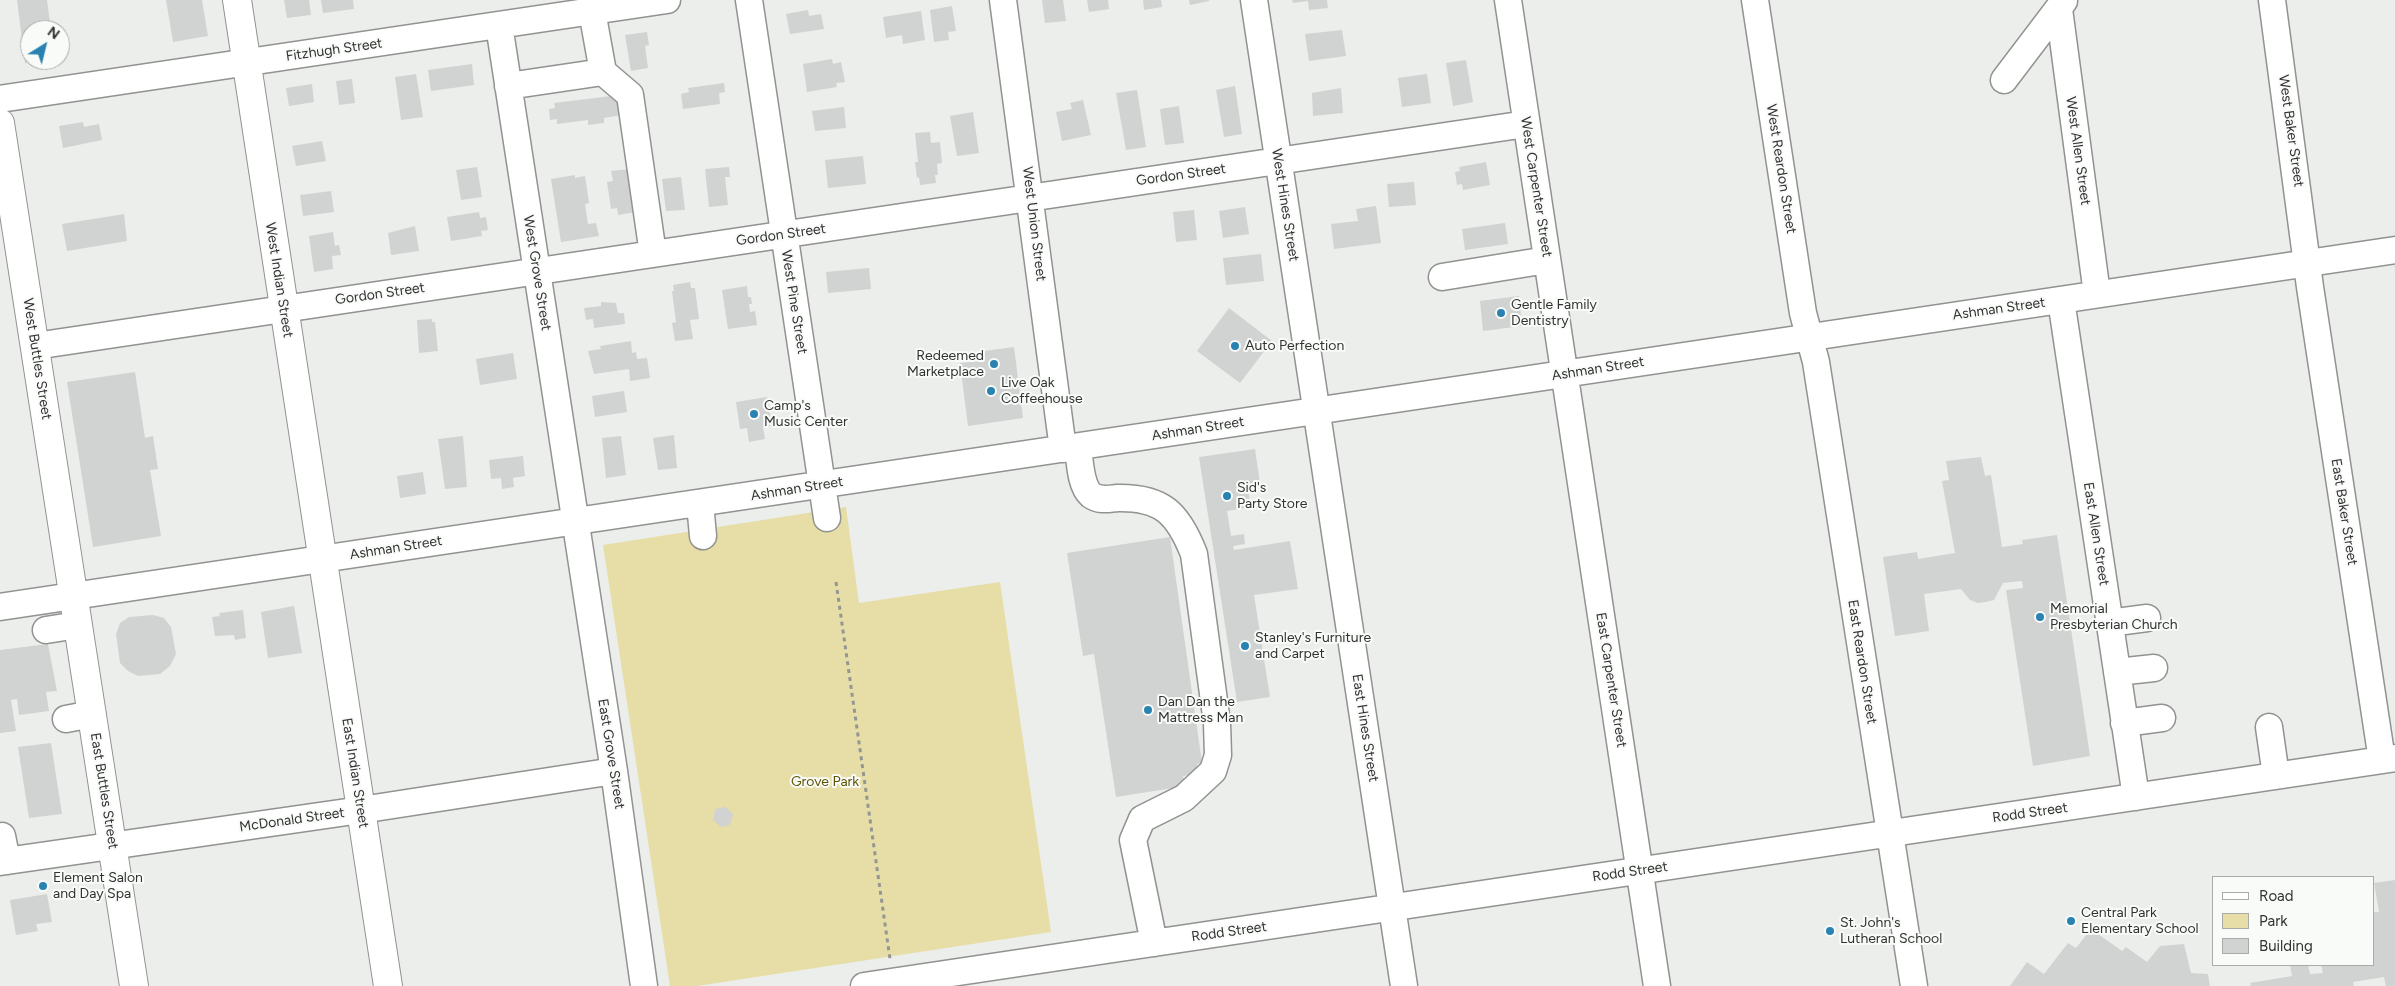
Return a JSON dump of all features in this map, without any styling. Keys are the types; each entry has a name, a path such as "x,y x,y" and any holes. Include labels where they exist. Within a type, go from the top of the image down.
{"highway":[{"name":"West Indian Street","path":"236,0 323,559"},
{"name":"West Buttles Street","path":"0,123 74,595"},
{"name":"East Indian Street","path":"323,559 388,986"},
{"name":"East Buttles Street","path":"74,595 78,625 79,716 112,845 134,986"}],"street":[{"name":"Fitzhugh Street","path":"0,99 665,0"},
{"name":"West Pine Street","path":"749,0 827,518"},
{"name":"West Union Street","path":"1003,0 1070,448 1090,493 1098,499 1139,498 1167,510 1185,531 1194,554 1217,723 1218,755 1213,771 1184,798 1142,819 1133,840 1154,943"},
{"name":"West Hines Street","path":"1254,0 1316,411"},
{"name":"West Carpenter Street","path":"1508,0 1565,374"},
{"name":"West Reardon Street","path":"1755,0 1803,313 1810,337"},
{"name":"West Baker Street","path":"2272,0 2308,263"},
{"path":"2004,80 2062,4"},
{"name":"West Allen Street","path":"2062,4 2097,294"},
{"path":"592,11 603,72 630,95 654,254"},
{"name":"West Grove Street","path":"499,25 575,522"},
{"path":"508,86 603,72"},
{"name":"Gordon Street","path":"35,346 1526,124"},
{"name":"Ashman Street","path":"0,607 2395,250"},
{"path":"1442,277 1547,260"},
{"name":"East Baker Street","path":"2308,263 2389,759"},
{"name":"East Allen Street","path":"2061,300 2136,797"},
{"name":"East Reardon Street","path":"1810,337 1816,362 1914,986"},
{"name":"East Carpenter Street","path":"1565,374 1657,986"},
{"name":"East Hines Street","path":"1316,411 1404,986"},
{"path":"700,503 703,536"},
{"name":"East Grove Street","path":"575,522 614,771 644,986"},
{"path":"2109,623 2147,618"},
{"path":"46,630 78,625"},
{"path":"2117,672 2154,668"},
{"path":"2124,723 2162,718"},
{"path":"2269,727 2276,776"},
{"name":"Rodd Street","path":"864,986 892,976 1154,943 2389,759"},
{"name":"McDonald Street","path":"4,862 614,771"},
{"path":"2,836 4,862"}],"path":[{"path":"836,582 892,976"}],"green space":[{"name":"Grove Park","path":"846,507 859,603 1000,582 1051,932 697,986 670,986 603,545"}],"building":[{"path":"17,0 47,0 50,20 20,20 20,24"},
{"path":"166,0 202,0 208,36 173,42"},
{"path":"284,0 309,0 311,15 287,18"},
{"path":"321,0 353,0 354,9 323,13"},
{"path":"1042,0 1063,0 1066,21 1045,23"},
{"path":"1087,0 1108,0 1109,9 1089,12"},
{"path":"1143,0 1161,0 1162,7 1144,10"},
{"path":"1189,0 1209,0 1209,1 1190,5"},
{"path":"1292,0 1327,0 1328,8 1309,10 1308,1 1293,3"},
{"path":"952,6 956,31 948,32 949,40 934,42 930,10"},
{"path":"808,10 809,16 821,14 824,29 790,34 786,14"},
{"path":"921,11 925,40 903,44 902,35 886,38 883,17"},
{"path":"1342,30 1346,56 1309,61 1305,34"},
{"path":"647,32 649,45 645,46 648,68 631,71 625,35"},
{"path":"832,59 833,64 841,62 845,82 836,83 837,87 807,92 803,64"},
{"path":"1466,60 1473,102 1453,106 1446,63"},
{"path":"472,64 474,85 431,91 428,70"},
{"path":"416,74 423,117 401,120 395,77"},
{"path":"1427,74 1431,103 1402,107 1398,78"},
{"path":"352,79 355,103 339,105 336,81"},
{"path":"724,83 725,92 719,93 720,104 683,109 681,94 689,92 688,88"},
{"path":"312,84 314,102 289,106 286,88"},
{"path":"1235,86 1242,134 1224,137 1216,90"},
{"path":"1341,88 1343,113 1313,116 1312,93"},
{"path":"1137,90 1146,147 1126,150 1116,93"},
{"path":"619,95 622,115 604,118 604,123 588,125 588,120 557,124 557,119 550,120 549,109 555,108 554,103"},
{"path":"1083,100 1091,135 1062,141 1056,112 1072,109 1070,103"},
{"path":"1179,106 1184,143 1165,145 1160,109"},
{"path":"844,107 846,128 815,131 812,111"},
{"path":"973,112 979,153 957,156 950,116"},
{"path":"83,122 84,127 99,124 102,140 63,148 59,126"},
{"path":"930,132 931,143 940,142 942,163 937,164 938,175 935,175 936,183 920,185 915,162 918,162 915,133"},
{"path":"322,141 326,161 296,166 292,146"},
{"path":"863,156 866,184 828,188 825,160"},
{"path":"1486,162 1490,185 1463,190 1462,184 1457,185 1455,172 1460,171 1459,167"},
{"path":"477,167 482,197 461,200 456,170"},
{"path":"729,167 730,177 725,177 728,205 709,207 705,169"},
{"path":"629,169 642,211 618,215 617,208 611,209 607,182 613,181 611,171"},
{"path":"575,175 575,178 585,176 589,203 585,204 588,224 596,223 599,236 561,242 551,179"},
{"path":"681,177 685,210 666,211 662,179"},
{"path":"1414,182 1416,205 1389,207 1387,184"},
{"path":"331,191 334,212 303,216 300,195"},
{"path":"1376,206 1381,243 1334,249 1331,224 1358,221 1356,209"},
{"path":"1245,207 1249,234 1223,238 1219,211"},
{"path":"1194,210 1197,240 1176,242 1173,212"},
{"path":"479,212 480,218 486,217 488,230 481,231 482,236 451,241 447,217"},
{"path":"124,214 127,241 67,251 62,224"},
{"path":"1505,223 1508,244 1465,250 1462,229"},
{"path":"415,226 419,251 391,255 388,233"},
{"path":"333,232 335,246 339,245 341,255 332,256 333,269 314,272 309,236"},
{"path":"1261,254 1264,281 1226,285 1223,258"},
{"path":"869,268 871,289 828,293 826,272"},
{"path":"690,282 691,288 695,288 699,319 690,320 693,339 675,341 672,323 676,322 673,285"},
{"path":"747,286 748,297 751,297 752,304 749,304 750,312 755,311 757,325 728,329 722,290"},
{"name":"Gentle Family Dentistry","path":"1519,296 1522,326 1483,331 1480,301"},
{"path":"601,302 616,303 618,313 624,313 625,324 594,328 593,319 586,320 584,308 601,306"},
{"name":"Auto Perfection","path":"1229,308 1272,341 1240,383 1197,351"},
{"path":"432,319 432,322 435,322 438,351 419,353 417,320"},
{"path":"631,341 632,353 636,352 637,359 647,358 650,378 630,381 629,369 594,374 588,351 601,349 600,346"},
{"name":"Live Oak Coffeehouse","path":"1014,347 1023,418 968,426 960,363 978,361 977,352"},
{"path":"513,353 517,379 480,385 476,359"},
{"path":"135,372 145,438 153,436 158,469 150,470 161,536 93,547 67,382"},
{"path":"624,391 627,412 595,417 592,396"},
{"name":"Camp's Music Center","path":"767,397 772,426 763,427 765,439 749,442 747,428 740,429 736,402"},
{"path":"674,435 677,468 658,470 653,438"},
{"path":"463,436 467,487 445,489 438,439"},
{"path":"621,436 626,475 606,478 602,438"},
{"name":"Stanley's Furniture and Carpet","path":"1255,449 1260,483 1247,485 1251,507 1227,511 1231,536 1244,534 1245,544 1233,546 1234,550 1290,541 1298,589 1254,595 1270,697 1237,702 1199,457"},
{"path":"523,456 525,476 513,478 514,487 502,489 501,478 491,479 489,460"},
{"name":"Memorial Presbyterian Church","path":"1981,457 1985,476 1991,475 2002,547 2023,544 2022,540 2057,535 2090,756 2033,766 2006,590 2023,588 2022,581 2003,583 1994,600 1978,603 1970,600 1961,589 1924,594 1929,631 1895,636 1883,557 1917,552 1918,559 1955,553 1942,481 1949,480 1946,461"},
{"path":"423,472 426,494 400,498 397,476"},
{"name":"Dan Dan the Mattress Man","path":"1170,537 1202,763 1197,764 1198,774 1183,776 1186,786 1116,797 1094,654 1083,656 1067,553"},
{"path":"294,606 302,653 268,658 261,612"},
{"path":"243,610 246,638 235,640 234,635 215,636 212,617 220,616 219,613"},
{"path":"153,615 164,618 171,627 176,654 170,666 160,674 138,676 128,671 120,663 116,634 120,623 129,617"},
{"path":"48,644 57,691 46,692 49,711 19,715 17,699 11,700 16,731 0,733 0,650"},
{"path":"51,743 62,814 29,818 18,747"},
{"path":"725,807 733,814 730,825 721,827 713,820 715,809"},
{"path":"2395,880 2395,986 2386,986 2384,977 2353,982 2354,986 2251,986 2250,983 2292,976 2290,966 2308,966 2310,974 2323,973 2321,966 2375,966 2375,912 2379,912 2375,883"},
{"path":"47,894 52,922 36,924 38,931 16,935 10,900"},
{"path":"2091,929 2122,951 2126,947 2147,962 2160,946 2184,944 2191,973 2208,974 2210,986 2010,986 2027,962 2044,974 2068,943 2076,948"}],"place":[{"name":"Gentle Family Dentistry","path":"1501,313"},
{"name":"Auto Perfection","path":"1235,346"},
{"name":"Redeemed Marketplace","path":"994,364"},
{"name":"Live Oak Coffeehouse","path":"991,391"},
{"name":"Camp's Music Center","path":"754,414"},
{"name":"Sid's Party Store","path":"1227,496"},
{"name":"Memorial Presbyterian Church","path":"2040,617"},
{"name":"Stanley's Furniture and Carpet","path":"1245,646"},
{"name":"Dan Dan the Mattress Man","path":"1148,710"},
{"name":"Element Salon and Day Spa","path":"43,886"},
{"name":"Central Park Elementary School","path":"2071,921"},
{"name":"St. John's Lutheran School","path":"1830,931"}]}
